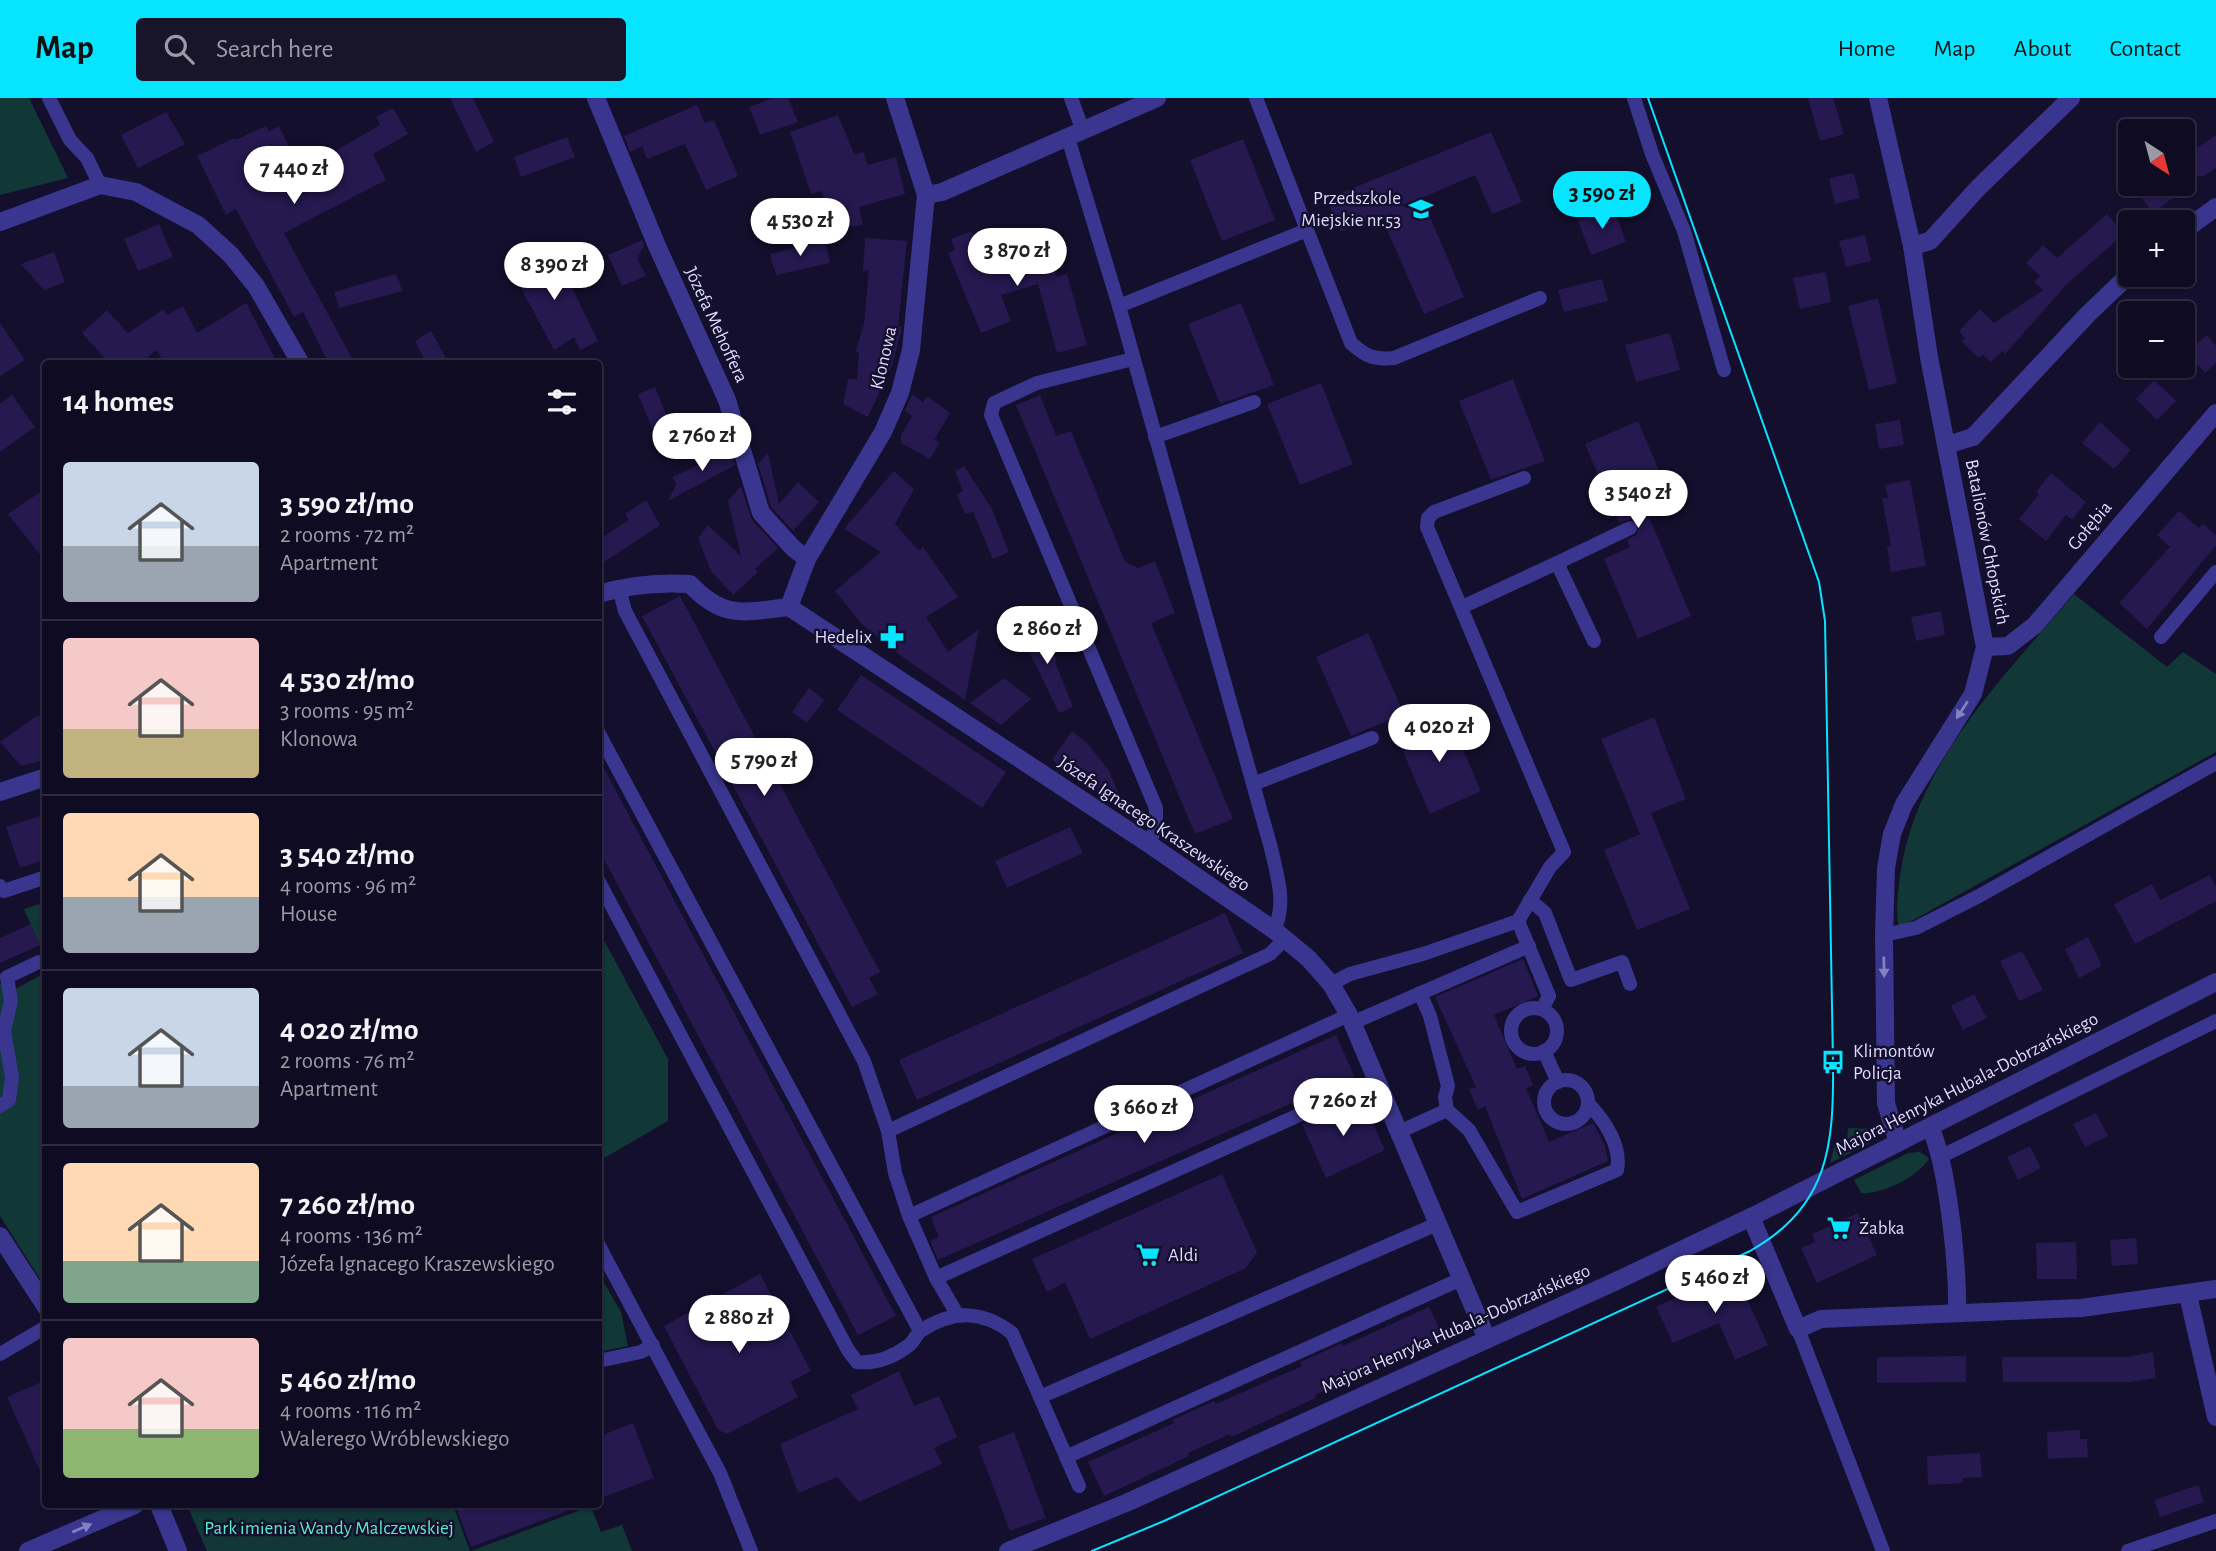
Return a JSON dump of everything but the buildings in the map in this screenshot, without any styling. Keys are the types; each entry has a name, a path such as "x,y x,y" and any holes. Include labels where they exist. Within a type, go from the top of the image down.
{"street":[{"name":"Józefa Mehoffera","path":"596,98 657,246 727,400 761,513 793,548 807,559"},
{"name":"Klonowa","path":"789,607 807,559 883,432 900,393 911,350 926,195 895,98"},
{"path":"926,195 942,192 1157,98"},
{"name":"Batalionów Chłopskich","path":"1878,98 1912,246 1985,647 1973,694 1903,804 1892,834 1886,868 1886,1103 1898,1143"},
{"path":"1912,246 1930,241 1987,179 2071,98"},
{"path":"0,222 100,185 136,192 215,238 256,286 299,360"},
{"path":"2195,222 2216,207"},
{"path":"1947,445 1973,438 2118,285"},
{"name":"Gołębia","path":"1985,647 2008,646 2035,625 2216,413"},
{"path":"602,593 620,588 690,584 705,599 721,609 742,612 789,607"},
{"name":"Józefa Ignacego Kraszewskiego","path":"789,607 1149,844 1279,934 1309,959 1331,984 1350,1019 1487,1339"},
{"path":"0,792 42,779"},
{"name":"Majora Henryka Hubala-Dobrzańskiego","path":"1008,1551 1115,1507 1751,1217 2216,982"},
{"path":"1930,1127 1940,1157 1957,1290 1957,1312"},
{"path":"1751,1217 1798,1329 1821,1319 2081,1308 2216,1289"},
{"path":"0,1236 42,1301"},
{"path":"2188,1295 2216,1417"},
{"path":"28,1551 128,1508"},
{"path":"160,1508 178,1551"}],"lane":[{"path":"49,98 70,140 87,158 100,185"},
{"path":"888,1131 1270,954 1279,934 1281,899 1253,784 1133,359 1076,134 1071,98"},
{"path":"1256,98 1351,343 1363,354 1377,360 1394,358 1539,298"},
{"path":"1634,98 1652,154 1684,231 1724,370"},
{"path":"1119,306 1307,230"},
{"path":"1133,359 1037,383 994,403 991,415 1156,808 1156,826 1149,844"},
{"path":"1155,437 1254,402"},
{"path":"1331,984 1350,974 1423,954 1518,921 1550,867 1564,852 1427,527 1428,518 1434,512 1524,478"},
{"path":"1462,607 1630,528"},
{"path":"1557,563 1594,641"},
{"path":"2161,638 2216,572"},
{"path":"620,588 625,611 864,1061 888,1131 895,1172 909,1216 936,1278 957,1314"},
{"path":"1253,784 1371,738"},
{"path":"602,739 920,1331"},
{"path":"1884,935 1916,928 1979,896 2216,763"},
{"path":"0,886 4,891 42,878"},
{"path":"602,888 848,1350 857,1362 872,1364 909,1345 920,1331 957,1314 993,1318 1012,1333 1079,1486"},
{"path":"1530,900 1545,913 1571,980 1622,962 1630,984"},
{"path":"1518,921 1549,996 1542,1009"},
{"path":"909,1216 1350,1019 1420,993 1529,946"},
{"path":"0,1106 9,1100 12,1077 4,1031 11,1001 8,978 39,962"},
{"path":"1420,993 1430,1016 1448,1086 1445,1097 1447,1110 1469,1130 1517,1212 1618,1170 1619,1160 1612,1138 1588,1103"},
{"path":"1542,1009 1549,1014 1557,1030 1551,1046 1544,1051 1526,1052 1518,1048 1511,1032 1512,1023 1524,1010 1542,1009"},
{"path":"1940,1157 2216,1021"},
{"path":"1544,1051 1558,1082"},
{"path":"936,1278 1377,1080"},
{"path":"1558,1082 1575,1082 1587,1095 1588,1103 1581,1119 1573,1123 1564,1125 1549,1118 1545,1110 1545,1093 1558,1082"},
{"path":"1399,1132 1447,1110"},
{"path":"1040,1397 1437,1224"},
{"path":"602,1251 720,1473 751,1551"},
{"path":"1066,1457 1461,1279"},
{"path":"0,1354 42,1329"},
{"path":"1798,1329 1883,1551"},
{"path":"602,1360 641,1352 653,1345"},
{"path":"2128,1551 2216,1521"}],"green space":[{"path":"0,98 29,98 68,178 0,195"},
{"path":"2074,594 2167,667 2183,652 2216,674 2216,752 1899,928 1897,908 1900,876 1909,835 1924,796 1943,759 1992,690"},
{"path":"42,903 42,950 24,909"},
{"path":"602,937 668,1059 668,1121 602,1159"},
{"path":"42,975 42,1282 0,1216 0,983 6,994"},
{"path":"1848,1128 1876,1129 1868,1144 1830,1163 1836,1141 1847,1141"},
{"path":"1920,1152 1929,1158 1909,1178 1889,1188 1861,1193 1854,1180 1908,1153"},
{"path":"602,1279 621,1312 628,1346 602,1351"},
{"name":"Park imienia Wandy Malczewskiej","path":"188,1508 454,1508 470,1551 207,1551"},
{"name":"Park imienia Wandy Malczewskiej","path":"592,1508 601,1532 622,1525 632,1551 471,1551"}],"tram line":[{"path":"1092,1551 1164,1521 1750,1251 1776,1234 1796,1215 1811,1194 1822,1171 1832,1120 1833,1062 1825,621 1819,582 1648,98"}],"place":[{"name":"Przedszkole Miejskie nr.53","path":"1421,209"},
{"name":"Hedelix","path":"892,637"},
{"name":"Klimontów Policja","path":"1833,1062"},
{"name":"Żabka","path":"1839,1228"},
{"name":"Aldi","path":"1148,1255"}]}
